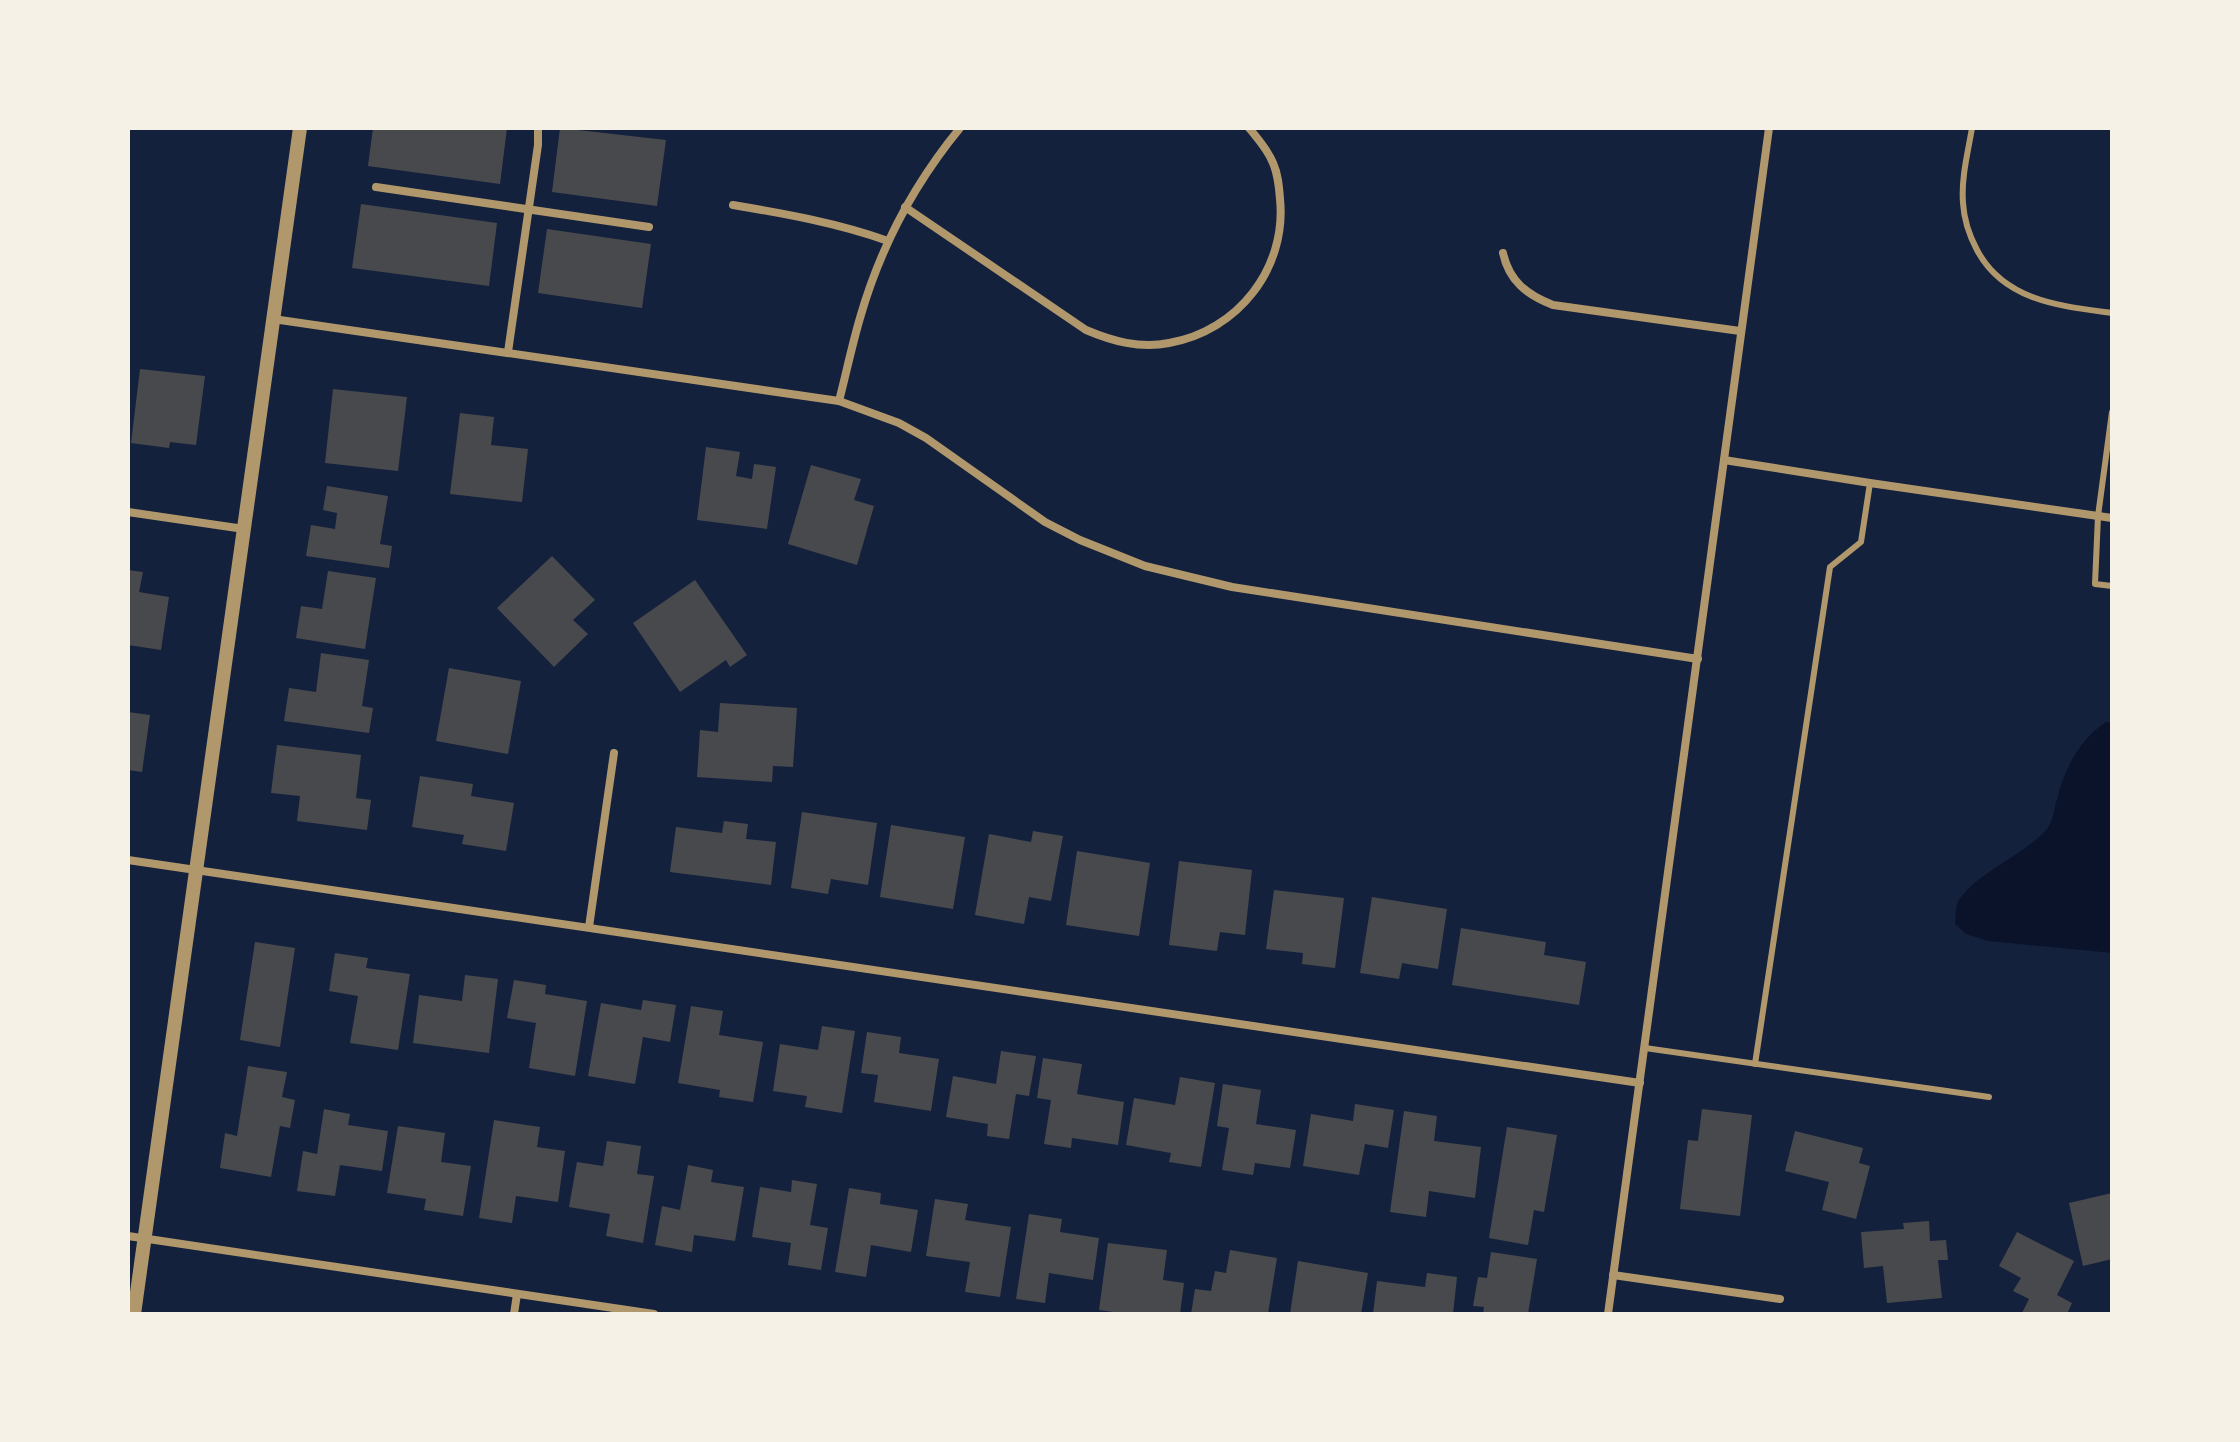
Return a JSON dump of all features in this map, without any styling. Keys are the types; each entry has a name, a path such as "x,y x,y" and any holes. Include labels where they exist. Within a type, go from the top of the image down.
{"street":[{"path":"134,1314 300,128"},
{"path":"508,352 538,128"},
{"path":"839,401 860,317 888,241 905,207 960,128"},
{"path":"905,207 1086,330 1128,344 1168,344 1211,329 1228,318 1259,286 1271,263 1281,231 1279,179 1273,161 1249,128"},
{"path":"1608,1314 1769,128"},
{"path":"376,187 649,227"},
{"path":"733,205 818,221 888,241"},
{"path":"1503,253 1505,264 1518,285 1553,305 1740,331"},
{"path":"273,319 839,401 899,423 926,438 1045,522 1109,553 1145,566 1232,587 1698,659"},
{"path":"1724,460 2112,518"},
{"path":"128,512 244,529"},
{"path":"589,927 614,753"},
{"path":"128,860 1640,1083"},
{"path":"128,1236 654,1314"},
{"path":"1613,1275 1780,1299"},
{"path":"514,1314 517,1294"}],"lane":[{"path":"1972,128 1963,202 1970,236 1983,262 2004,283 2034,299 2058,306 2112,313"},
{"path":"2112,412 2098,516 2095,584 2112,586"},
{"path":"1755,1064 1830,567 1861,542 1870,483"},
{"path":"1645,1048 1989,1097"}],"water":[{"path":"2106,722 2112,723 2112,953 1988,941 1966,934 1955,924 1959,900 1978,880 2047,829 2064,776 2074,756 2088,737"}],"building":[{"path":"373,128 507,128 500,184 368,166"},
{"path":"560,128 666,140 657,206 552,192"},
{"path":"361,204 497,223 489,286 352,268"},
{"path":"547,229 651,244 642,308 538,293"},
{"path":"140,369 205,376 196,445 170,442 169,448 131,443"},
{"path":"333,389 407,397 398,471 325,463"},
{"path":"460,413 494,417 491,445 528,449 522,502 450,494"},
{"path":"706,447 740,452 736,476 752,479 754,464 776,467 767,529 697,520"},
{"path":"811,465 861,479 854,500 874,506 857,565 788,544"},
{"path":"327,486 388,496 380,544 392,546 389,568 306,556 311,525 335,529 337,513 323,510"},
{"path":"552,556 595,600 573,620 588,634 554,667 497,608"},
{"path":"128,570 143,572 139,592 169,597 161,650 128,645"},
{"path":"328,571 376,578 365,649 296,638 301,606 322,609"},
{"path":"695,580 747,655 730,667 726,660 680,692 633,623"},
{"path":"321,653 369,660 362,706 373,708 369,733 284,721 289,688 316,692"},
{"path":"449,668 521,681 508,754 436,741"},
{"path":"720,703 797,708 793,767 773,766 772,782 697,777 700,730 718,732"},
{"path":"128,712 150,715 142,772 128,770"},
{"path":"277,745 361,755 356,798 371,800 367,830 297,821 300,796 271,793"},
{"path":"420,776 473,784 471,796 514,803 506,851 462,844 464,835 412,827"},
{"path":"802,812 877,823 868,885 831,879 828,894 791,888"},
{"path":"724,821 748,824 746,839 776,842 771,885 670,872 676,827 722,833"},
{"path":"891,825 965,837 953,909 880,897"},
{"path":"1033,831 1063,836 1051,901 1029,897 1024,924 975,915 989,834 1031,842"},
{"path":"1077,851 1150,863 1139,936 1066,925"},
{"path":"1179,861 1252,870 1245,935 1220,932 1217,951 1169,945"},
{"path":"1274,890 1344,898 1335,968 1302,964 1303,953 1266,949"},
{"path":"1372,897 1447,909 1438,969 1402,963 1399,979 1360,973"},
{"path":"1461,928 1546,942 1544,955 1586,962 1579,1005 1452,985"},
{"path":"255,942 295,948 280,1047 240,1040"},
{"path":"335,953 368,958 366,968 410,974 398,1050 350,1043 358,996 329,991"},
{"path":"465,975 498,979 489,1053 413,1043 419,995 462,1001"},
{"path":"514,980 546,985 545,994 587,1001 575,1076 529,1068 536,1023 507,1018"},
{"path":"643,1000 676,1005 670,1042 643,1037 635,1084 588,1076 601,1003 641,1010"},
{"path":"691,1006 723,1011 719,1035 763,1042 753,1102 719,1097 720,1090 678,1083"},
{"path":"822,1026 855,1031 842,1113 805,1107 807,1096 773,1091 780,1044 818,1050"},
{"path":"867,1032 901,1037 899,1053 939,1059 931,1111 874,1102 878,1075 861,1073"},
{"path":"1001,1051 1036,1056 1029,1096 1016,1094 1009,1139 987,1136 988,1124 946,1117 953,1076 996,1084"},
{"path":"1043,1058 1082,1064 1077,1094 1124,1102 1118,1145 1072,1138 1071,1148 1044,1144 1051,1100 1037,1098"},
{"path":"248,1066 287,1072 282,1097 295,1100 290,1128 280,1126 271,1177 220,1168 225,1133 237,1136"},
{"path":"1180,1077 1215,1083 1201,1167 1169,1162 1171,1153 1126,1145 1134,1098 1175,1105"},
{"path":"1223,1084 1261,1090 1256,1124 1296,1130 1290,1168 1255,1163 1253,1175 1222,1170 1229,1128 1217,1126"},
{"path":"1355,1104 1394,1110 1388,1148 1365,1144 1359,1175 1303,1166 1311,1114 1353,1121"},
{"path":"324,1109 350,1114 348,1125 388,1131 382,1171 340,1165 335,1196 297,1191 303,1151 317,1154"},
{"path":"1702,1109 1752,1115 1740,1216 1680,1209 1688,1140 1698,1141"},
{"path":"1404,1111 1437,1116 1434,1141 1481,1147 1475,1198 1429,1191 1426,1217 1390,1212"},
{"path":"494,1120 540,1127 537,1147 565,1151 558,1202 516,1196 512,1223 479,1218"},
{"path":"398,1126 445,1133 441,1162 471,1166 463,1216 424,1210 426,1199 387,1193"},
{"path":"1507,1127 1557,1135 1544,1212 1534,1210 1528,1245 1489,1238"},
{"path":"1795,1131 1863,1148 1859,1163 1870,1166 1856,1219 1822,1210 1829,1182 1785,1171"},
{"path":"607,1141 641,1146 637,1174 654,1176 643,1243 606,1236 610,1214 569,1207 577,1162 603,1166"},
{"path":"688,1165 713,1170 711,1182 744,1187 735,1241 694,1235 692,1252 655,1245 662,1206 680,1210"},
{"path":"792,1180 817,1184 810,1225 828,1228 821,1270 788,1265 791,1243 752,1237 760,1187 791,1192"},
{"path":"849,1188 881,1193 880,1204 918,1210 911,1252 871,1245 866,1277 835,1272"},
{"path":"2112,1193 2112,1259 2083,1266 2069,1203"},
{"path":"935,1199 968,1204 965,1220 1011,1227 1000,1297 965,1292 970,1262 926,1256"},
{"path":"1029,1214 1062,1219 1060,1232 1099,1238 1093,1280 1049,1273 1045,1303 1016,1299"},
{"path":"1929,1221 1930,1241 1946,1240 1948,1260 1938,1260 1942,1298 1887,1303 1883,1266 1864,1268 1861,1232 1904,1229 1903,1223"},
{"path":"2017,1232 2074,1261 2057,1295 2072,1303 2067,1314 2022,1313 2029,1299 2013,1291 2021,1278 1999,1266"},
{"path":"1108,1243 1167,1250 1163,1280 1184,1283 1180,1314 1128,1314 1099,1310"},
{"path":"1230,1250 1277,1258 1268,1314 1191,1314 1195,1289 1211,1291 1215,1271 1226,1273"},
{"path":"1491,1252 1537,1259 1528,1314 1483,1314 1484,1307 1473,1306 1478,1277 1487,1278"},
{"path":"1298,1261 1368,1273 1361,1314 1290,1314"},
{"path":"1427,1273 1457,1277 1453,1314 1373,1314 1377,1281 1425,1287"}]}
